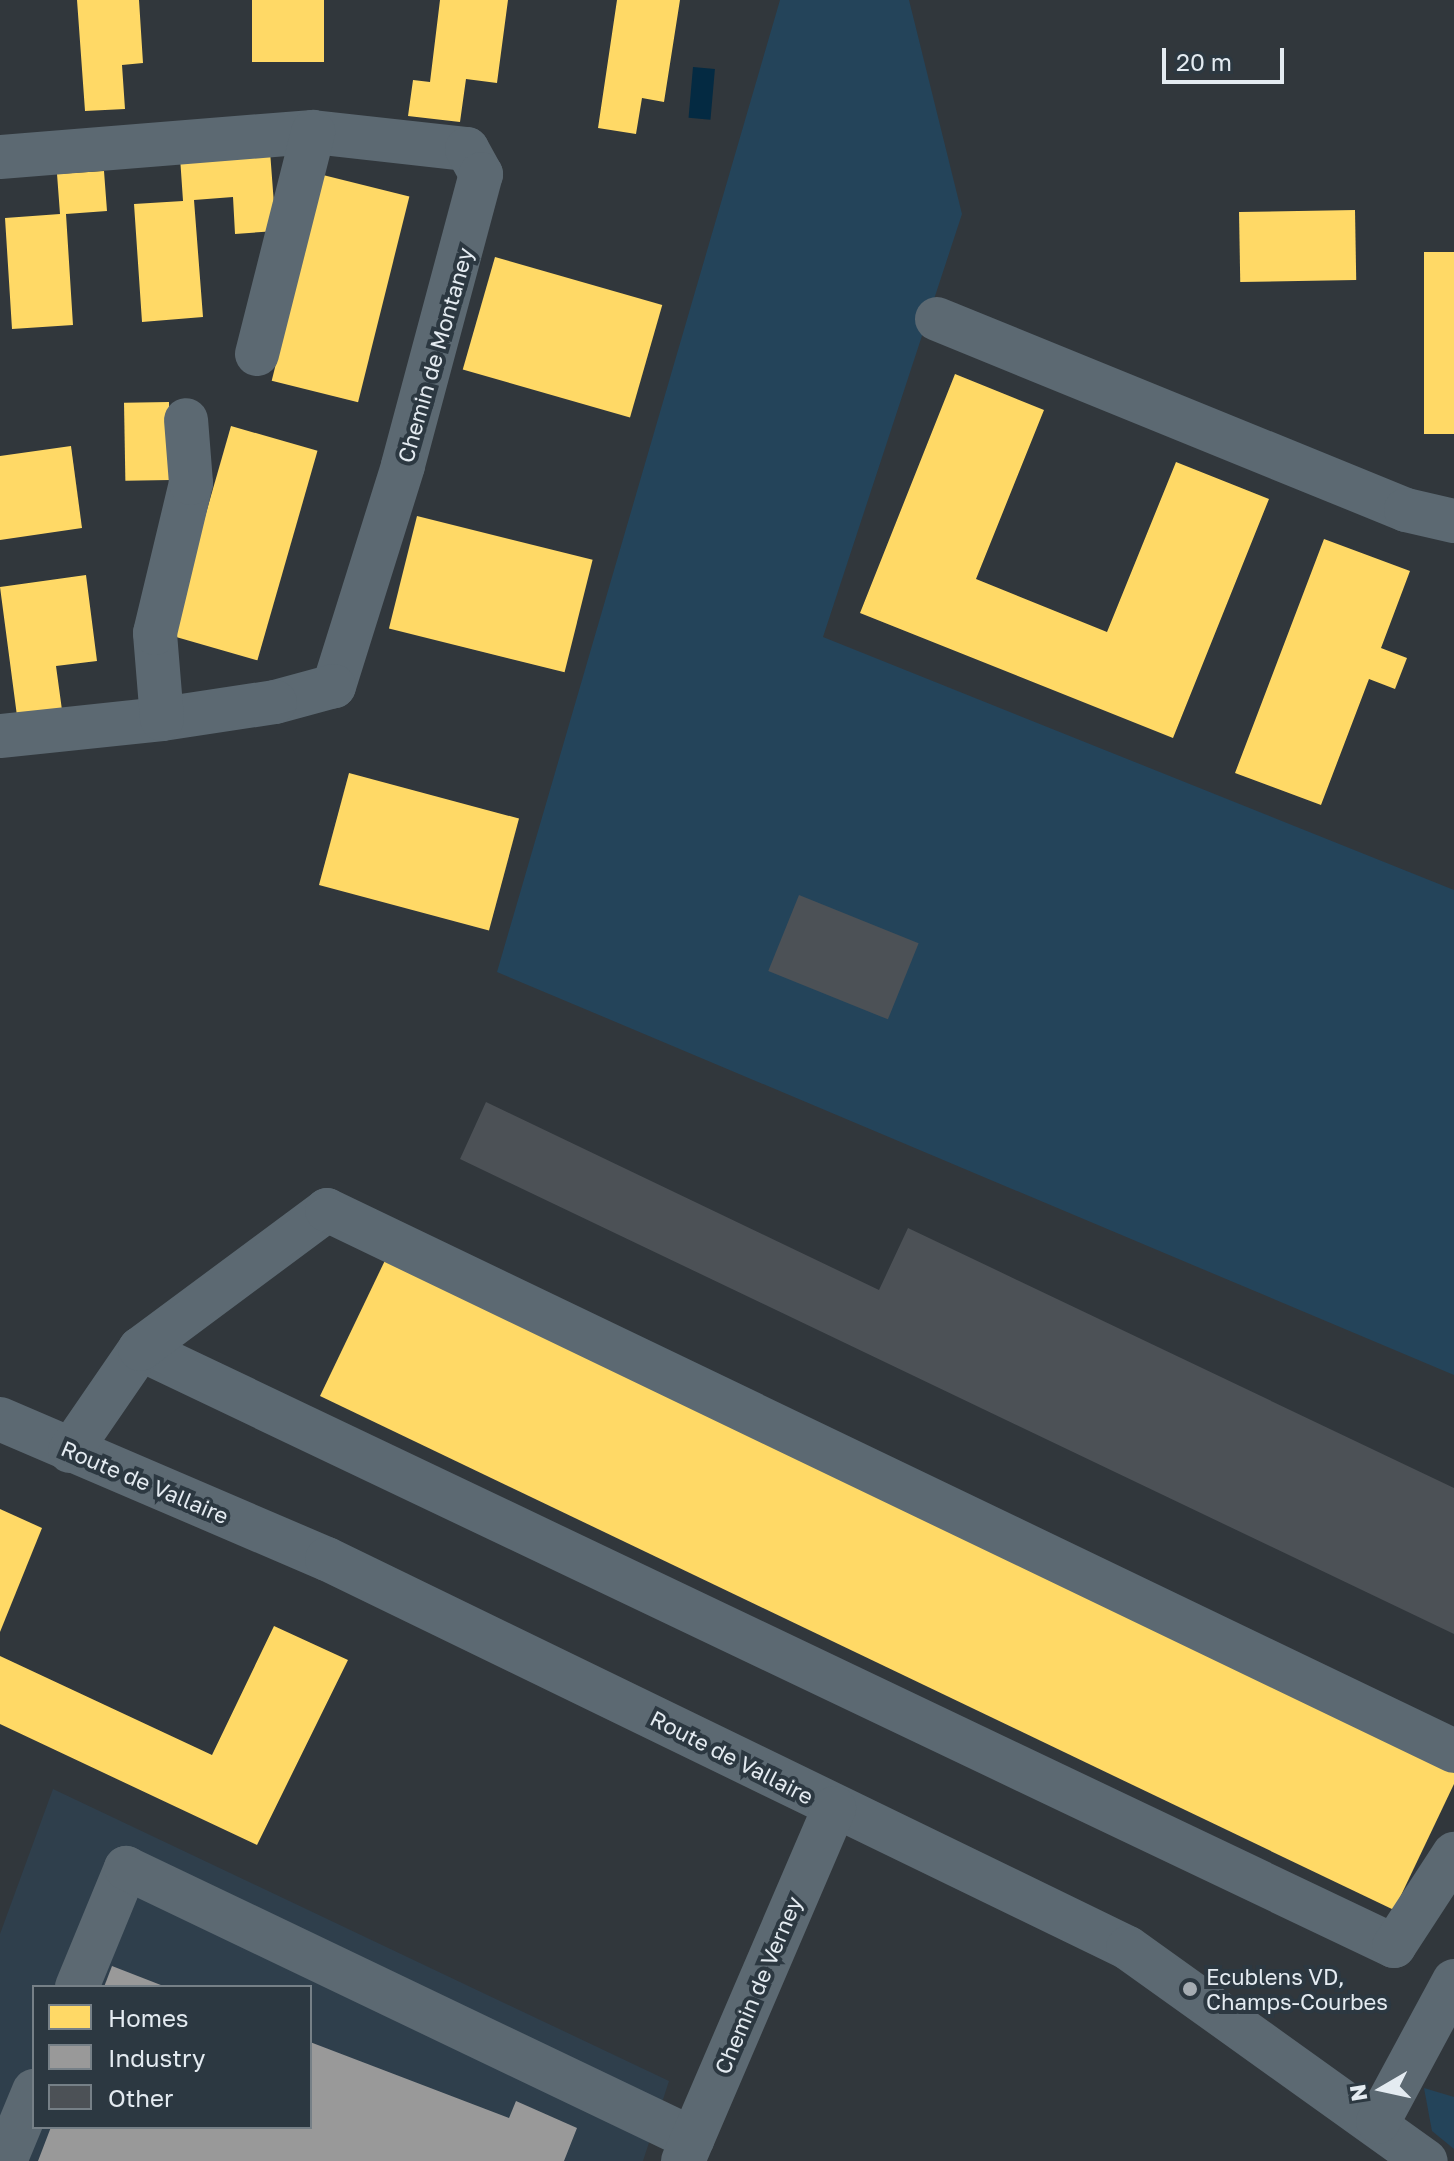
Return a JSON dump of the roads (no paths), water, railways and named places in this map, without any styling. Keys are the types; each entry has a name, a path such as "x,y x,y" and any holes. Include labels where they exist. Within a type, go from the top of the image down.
{"street":[{"name":"Chemin de Montaney","path":"0,157 313,132 467,149 481,174 477,205 334,686 275,702 162,719 0,734"},
{"path":"257,354 313,132"},
{"path":"937,319 1406,510 1454,521"},
{"path":"162,719 155,633 191,483 186,420"},
{"path":"70,1451 140,1349 327,1210 1454,1751"},
{"path":"140,1349 1394,1946 1454,1854"},
{"name":"Route de Vallaire","path":"0,1419 327,1559 834,1808 1128,1948 1378,2122 1426,2161"},
{"name":"Chemin de Verney","path":"688,2150 834,1808"},
{"path":"78,1985 126,1868 688,2150"},
{"path":"1378,2122 1454,1981"},
{"path":"5,2161 32,2096"}],"place":[{"name":"Ecublens VD, Champs-Courbes","path":"1190,1989"}]}
